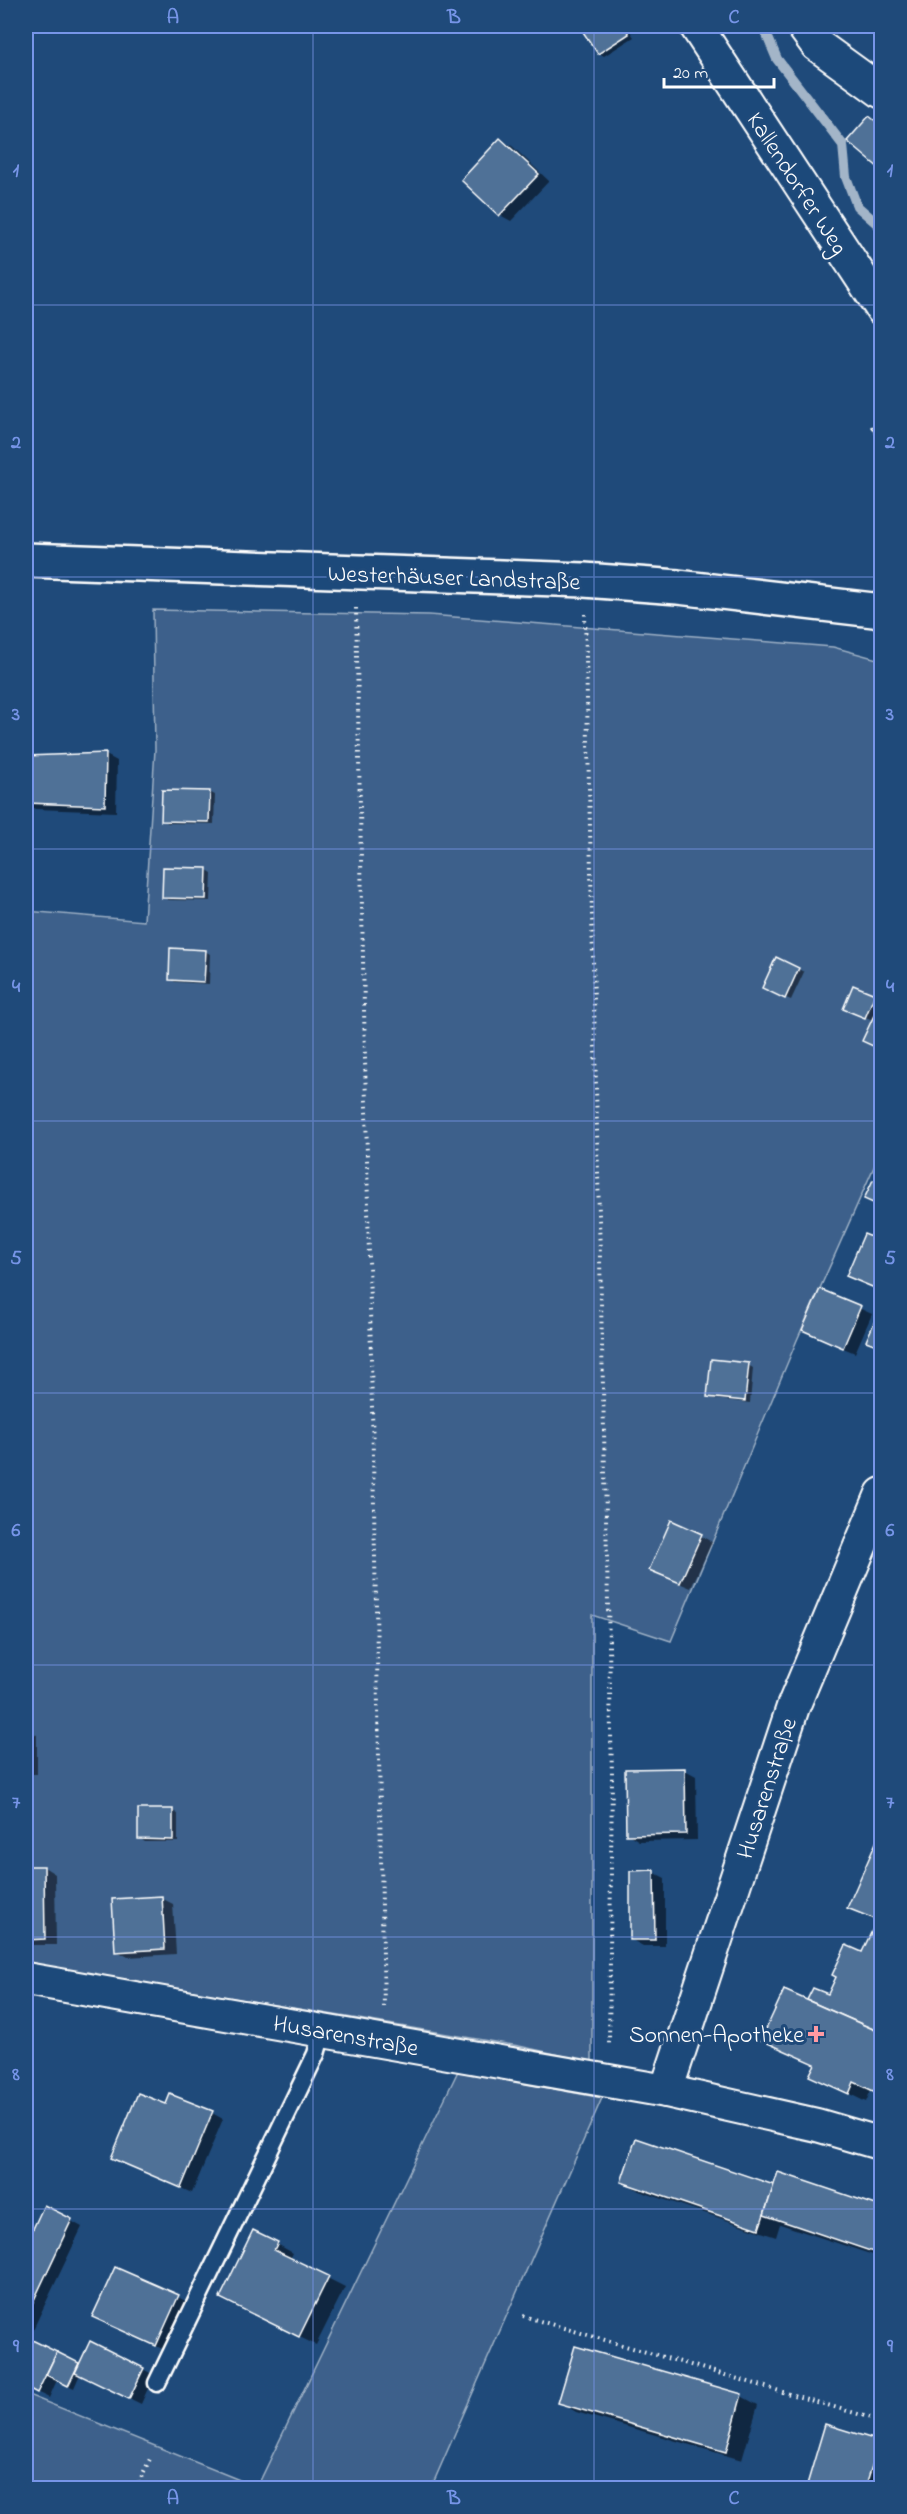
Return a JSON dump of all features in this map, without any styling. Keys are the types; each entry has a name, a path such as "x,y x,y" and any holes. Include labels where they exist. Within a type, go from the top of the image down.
{"main road":[{"name":"Westerhäuser Landstraße","path":"26,560 356,574 584,580 678,587 882,611"}],"street":[{"name":"Kallendorfer Weg","path":"696,26 882,309"},
{"path":"803,26 817,45 882,92"},
{"name":"Husarenstraße","path":"666,2091 793,1707 882,1494"},
{"name":"Husarenstraße","path":"26,1979 323,2030 608,2083 666,2091 818,2125 882,2144"}],"lane":[{"path":"157,2383 316,2054 323,2030"}],"path":[{"path":"356,574 385,2042"},
{"path":"584,580 612,1775 608,2083"},
{"path":"523,2316 882,2421"},
{"path":"136,2488 150,2459"}],"shaded area":[{"path":"153,610 429,615 833,647 881,660 881,1151 797,1340 671,1641 592,1615 592,2062 519,2046 26,1963 26,911 144,921 155,750"},
{"path":"458,2071 602,2098 431,2488 26,2488 26,2394 257,2487"}],"building":[{"path":"579,26 624,26 629,34 598,54"},
{"path":"869,116 882,126 880,169 847,141"},
{"path":"500,138 539,174 499,216 461,180"},
{"path":"882,421 882,443 871,427"},
{"path":"106,753 105,806 26,803 26,756"},
{"path":"162,790 210,791 209,822 161,821"},
{"path":"163,867 207,868 206,899 162,898"},
{"path":"170,948 206,950 204,982 169,980"},
{"path":"776,957 799,968 785,999 762,988"},
{"path":"853,985 875,994 865,1018 843,1009"},
{"path":"877,1009 882,1011 882,1050 862,1041"},
{"path":"873,1180 882,1184 882,1207 864,1199"},
{"path":"879,1217 882,1218 882,1241 871,1236"},
{"path":"864,1234 882,1241 882,1291 846,1276"},
{"path":"820,1289 861,1306 843,1348 802,1330"},
{"path":"877,1316 882,1317 882,1347 866,1341"},
{"path":"711,1359 749,1363 745,1401 707,1397"},
{"path":"671,1520 702,1534 680,1583 649,1570"},
{"path":"685,1768 686,1834 626,1835 625,1769"},
{"path":"138,1809 173,1809 173,1840 138,1839"},
{"path":"882,1829 882,1922 847,1908"},
{"path":"26,1866 44,1866 45,1939 26,1940"},
{"path":"654,1870 655,1940 630,1940 630,1871"},
{"path":"162,1896 165,1949 115,1952 112,1899"},
{"path":"877,1920 882,1922 882,2033 807,2000 813,1988 828,1994 836,1977 832,1975 846,1945 862,1952"},
{"path":"784,1990 882,2033 882,2095 854,2082 849,2094 809,2076 815,2064 761,2040"},
{"path":"138,2093 166,2104 170,2094 213,2111 181,2188 111,2158"},
{"path":"636,2138 774,2185 759,2229 621,2182"},
{"path":"778,2172 882,2207 882,2255 764,2215"},
{"path":"44,2205 72,2219 26,2317 26,2244"},
{"path":"253,2230 278,2242 274,2250 329,2276 299,2337 220,2298"},
{"path":"115,2267 179,2295 156,2346 92,2317"},
{"path":"26,2337 57,2352 37,2393 26,2387"},
{"path":"90,2341 144,2368 129,2399 75,2373"},
{"path":"575,2346 742,2394 726,2452 558,2403"},
{"path":"57,2352 79,2363 68,2386 46,2375"},
{"path":"825,2424 880,2441 865,2488 806,2488"}],"waterway":[{"path":"763,26 777,59 843,145 846,177 857,206 882,228"}],"place":[{"name":"Sonnen-Apotheke","path":"816,2034"}]}
